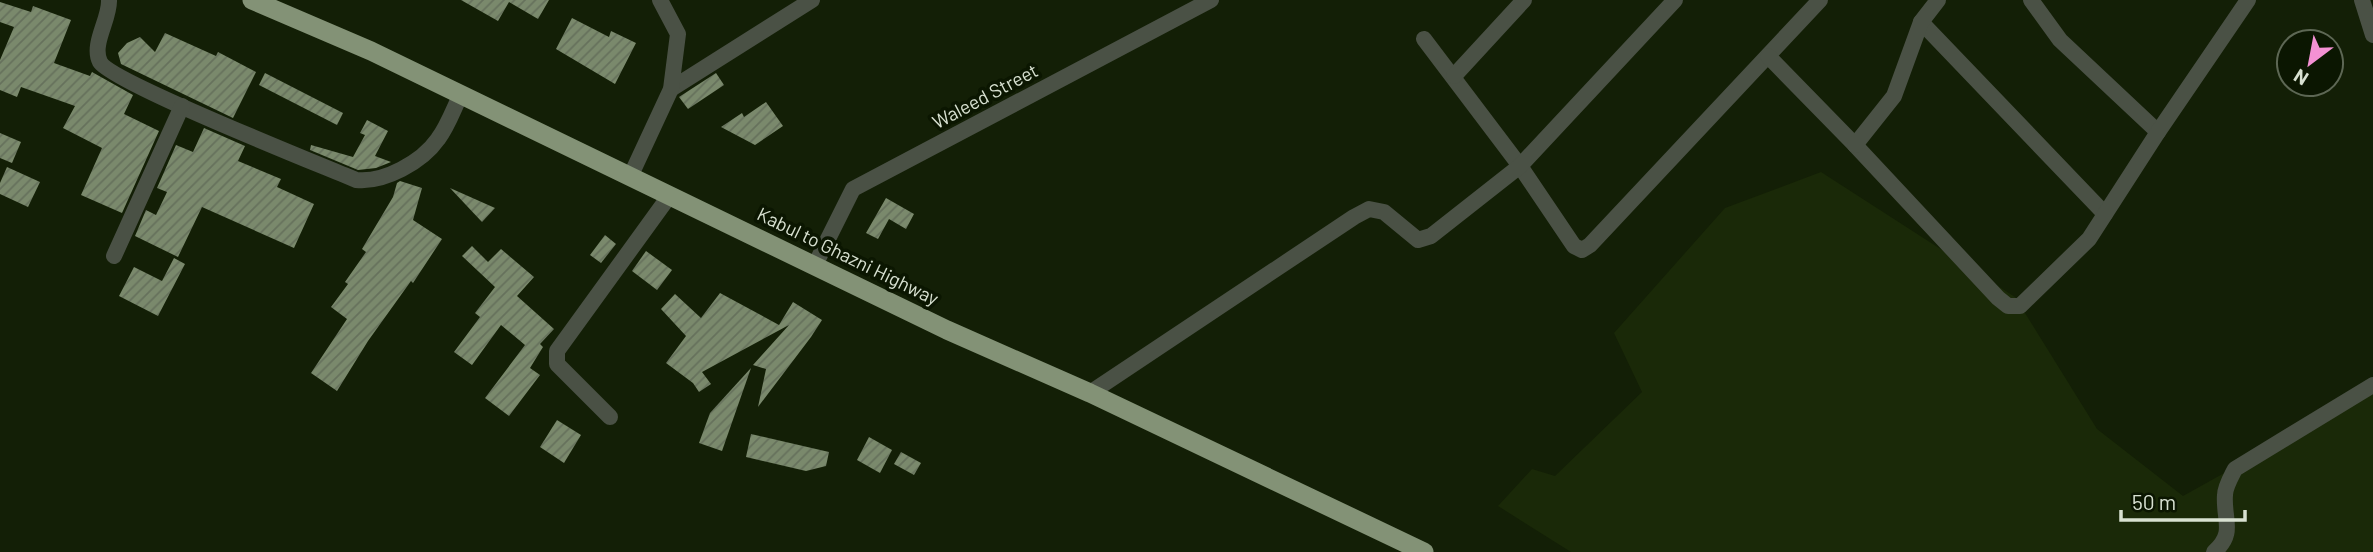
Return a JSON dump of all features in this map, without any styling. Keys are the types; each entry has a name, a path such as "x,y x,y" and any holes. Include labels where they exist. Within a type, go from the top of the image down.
{"highway":[{"name":"Kabul to Ghazni Highway","path":"252,0 371,51 947,330 1090,394 1424,552"}],"street":[{"path":"109,0 98,57 102,65 115,75 356,180 367,181 384,177 409,165 438,140 461,94"},
{"path":"631,176 671,89 678,34 660,0"},
{"path":"671,89 812,0"},
{"name":"Waleed Street","path":"815,265 853,189 1211,0"},
{"path":"1454,76 1524,0"},
{"path":"1090,394 1369,209 1384,212 1418,240 1431,236 1520,166 1675,0"},
{"path":"1424,39 1520,166 1574,246 1582,250 1590,245 1819,0"},
{"path":"1854,145 1894,96 1921,22 1938,0"},
{"path":"2031,0 2060,40 2158,132"},
{"path":"1768,56 1998,298 2008,306 2020,306 2089,239 2248,0"},
{"path":"2362,0 2373,35"},
{"path":"1921,22 2105,214"},
{"path":"114,256 182,106"},
{"path":"610,417 557,364 557,351 670,194"},
{"path":"2214,552 2222,545 2228,525 2224,494 2235,470 2373,385"}],"shaded area":[{"path":"1821,172 2015,297 2097,429 2183,496 2373,390 2373,552 1571,552 1498,506 1532,469 1555,476 1642,392 1614,333 1725,208"}],"building":[{"path":"461,0 549,0 538,19 509,2 498,21"},
{"path":"0,2 31,12 33,6 71,20 54,63 90,76 92,72 133,95 124,114 159,131 122,213 81,195 102,148 63,128 75,106 21,87 17,97 0,90 0,60 14,27 0,22"},
{"path":"572,18 609,37 611,31 636,43 615,84 556,49"},
{"path":"165,33 216,56 218,52 256,72 233,118 121,64 118,53 127,43 140,37 155,52"},
{"path":"265,73 343,113 337,125 259,85"},
{"path":"716,73 724,85 688,109 679,97"},
{"path":"766,102 783,126 755,145 721,127 742,113 744,117"},
{"path":"367,120 388,131 375,156 391,162 376,168 358,170 310,150 311,145 353,157 365,135 360,133"},
{"path":"204,128 245,146 238,161 281,179 277,187 314,204 294,248 202,207 178,257 135,236 146,210 156,215 167,192 157,188 176,145 193,152"},
{"path":"0,133 21,142 12,163 0,158"},
{"path":"7,167 40,182 28,207 0,194 0,183"},
{"path":"400,181 422,188 413,220 442,239 413,283 411,281 368,341 337,391 311,373 347,319 331,307 366,252 362,249"},
{"path":"450,188 495,208 482,222"},
{"path":"886,198 914,214 906,229 889,219 878,239 866,233"},
{"path":"605,235 616,244 601,263 590,255"},
{"path":"472,246 488,262 501,249 534,277 517,296 554,329 540,344 543,347 530,368 540,375 509,416 485,398 525,345 501,325 472,365 454,352 480,317 475,313 495,287 462,256"},
{"path":"646,251 672,270 657,290 632,271"},
{"path":"174,258 185,264 158,316 119,296 134,267 162,281"},
{"path":"720,293 779,325 793,302 822,320 758,407 766,369 753,365 789,325 702,372 711,384 699,392 693,383 666,363 686,336 661,309 675,294 701,318"},
{"path":"751,368 722,451 699,443 710,413"},
{"path":"557,420 581,435 564,463 540,447"},
{"path":"751,434 829,452 826,466 806,471 746,457"},
{"path":"869,437 892,450 880,473 857,460"},
{"path":"901,452 921,463 914,475 894,464"}]}
